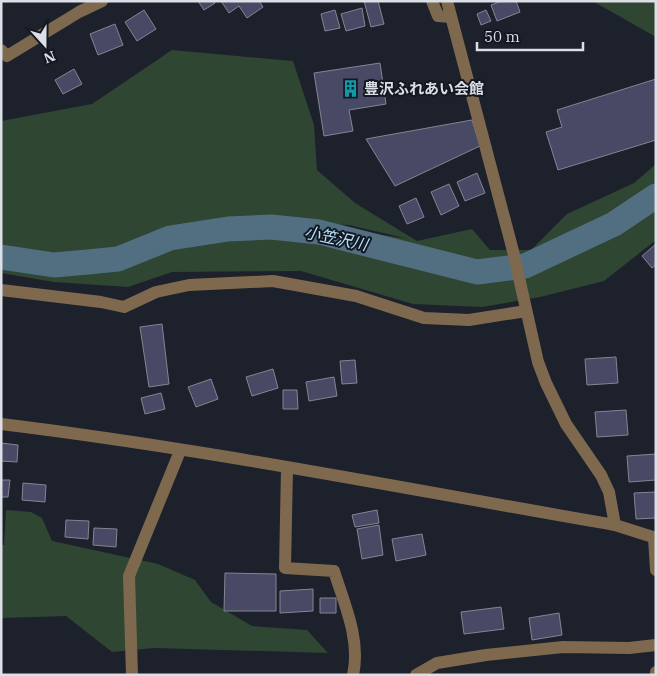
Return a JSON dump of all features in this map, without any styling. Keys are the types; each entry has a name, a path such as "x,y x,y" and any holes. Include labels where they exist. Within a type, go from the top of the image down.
{"street":[{"path":"1,50 7,56 79,12 102,1"},
{"path":"432,1 438,16 451,17"},
{"path":"447,1 513,251 538,362 566,424 601,474 609,492 615,525"},
{"path":"1,290 101,302 124,307 156,292 189,285 273,281 356,296 424,318 469,320 526,311"},
{"path":"1,424 287,468 615,525 655,538 656,570"},
{"path":"132,675 129,576 180,451"},
{"path":"287,468 284,568 334,571 354,637 355,666 353,675"},
{"path":"416,675 438,664 486,655 563,647 629,648 656,644"}],"green space":[{"path":"595,1 656,1 656,37 596,3"},
{"path":"172,50 293,61 314,125 317,170 355,203 417,241 472,229 490,250 531,250 567,214 634,183 656,164 656,240 604,281 540,297 482,307 413,304 301,271 172,272 128,287 54,282 1,273 1,121 92,104","holes":["299,222 349,225 409,239"]},
{"path":"6,510 31,512 42,518 52,541 158,564 195,580 211,602 252,626 307,630 328,653 154,648 112,652 66,616 1,618 1,545 4,545"}],"building":[{"path":"198,1 214,1 215,3 204,10"},
{"path":"221,1 259,1 263,7 247,18 239,6 229,13"},
{"path":"364,1 378,1 384,24 371,27"},
{"path":"502,1 516,1 520,12 497,21 491,5"},
{"path":"362,8 365,26 346,31 341,14"},
{"path":"144,10 156,29 137,41 125,22"},
{"path":"335,10 340,28 325,31 321,14"},
{"path":"486,10 491,21 481,25 477,14"},
{"path":"115,24 123,45 98,55 90,34"},
{"name":"豊沢ふれあい会館","path":"380,63 386,104 349,110 353,131 324,136 314,73"},
{"path":"74,69 82,84 63,94 55,80"},
{"path":"656,79 656,140 558,170 546,132 562,127 557,110"},
{"path":"472,120 480,146 395,186 366,139"},
{"path":"477,173 485,193 465,201 457,182"},
{"path":"449,184 459,206 441,215 431,192"},
{"path":"416,198 424,217 407,224 399,206"},
{"path":"656,244 656,265 652,268 642,256"},
{"path":"162,324 169,384 149,387 140,327"},
{"path":"616,357 618,383 587,385 585,359"},
{"path":"355,360 357,383 342,384 340,361"},
{"path":"273,369 278,388 252,396 246,377"},
{"path":"334,377 337,396 309,401 306,382"},
{"path":"211,379 218,399 196,407 188,387"},
{"path":"283,390 297,390 298,409 283,409"},
{"path":"161,393 165,409 145,414 141,398"},
{"path":"626,410 628,435 597,437 595,412"},
{"path":"1,443 18,445 17,462 1,461"},
{"path":"656,454 656,480 629,482 627,456"},
{"path":"1,480 10,480 8,497 1,497"},
{"path":"23,483 46,485 45,502 22,500"},
{"path":"656,492 656,518 636,519 634,493"},
{"path":"377,510 379,523 355,527 352,515"},
{"path":"66,520 89,521 88,539 65,537"},
{"path":"379,525 383,555 362,559 357,529"},
{"path":"94,528 117,529 116,547 93,545"},
{"path":"422,534 426,555 396,561 392,539"},
{"path":"225,573 276,574 276,611 224,611"},
{"path":"313,589 313,611 280,613 280,591"},
{"path":"320,598 336,598 336,613 320,613"},
{"path":"501,607 504,629 464,634 461,612"},
{"path":"559,613 562,635 532,640 529,618"}],"waterway":[{"name":"小笠沢川","path":"1,257 54,265 118,259 170,238 228,229 271,227 319,232 477,272 525,266 614,224 656,196"}],"place":[{"name":"豊沢ふれあい会館","path":"350,88"}]}
